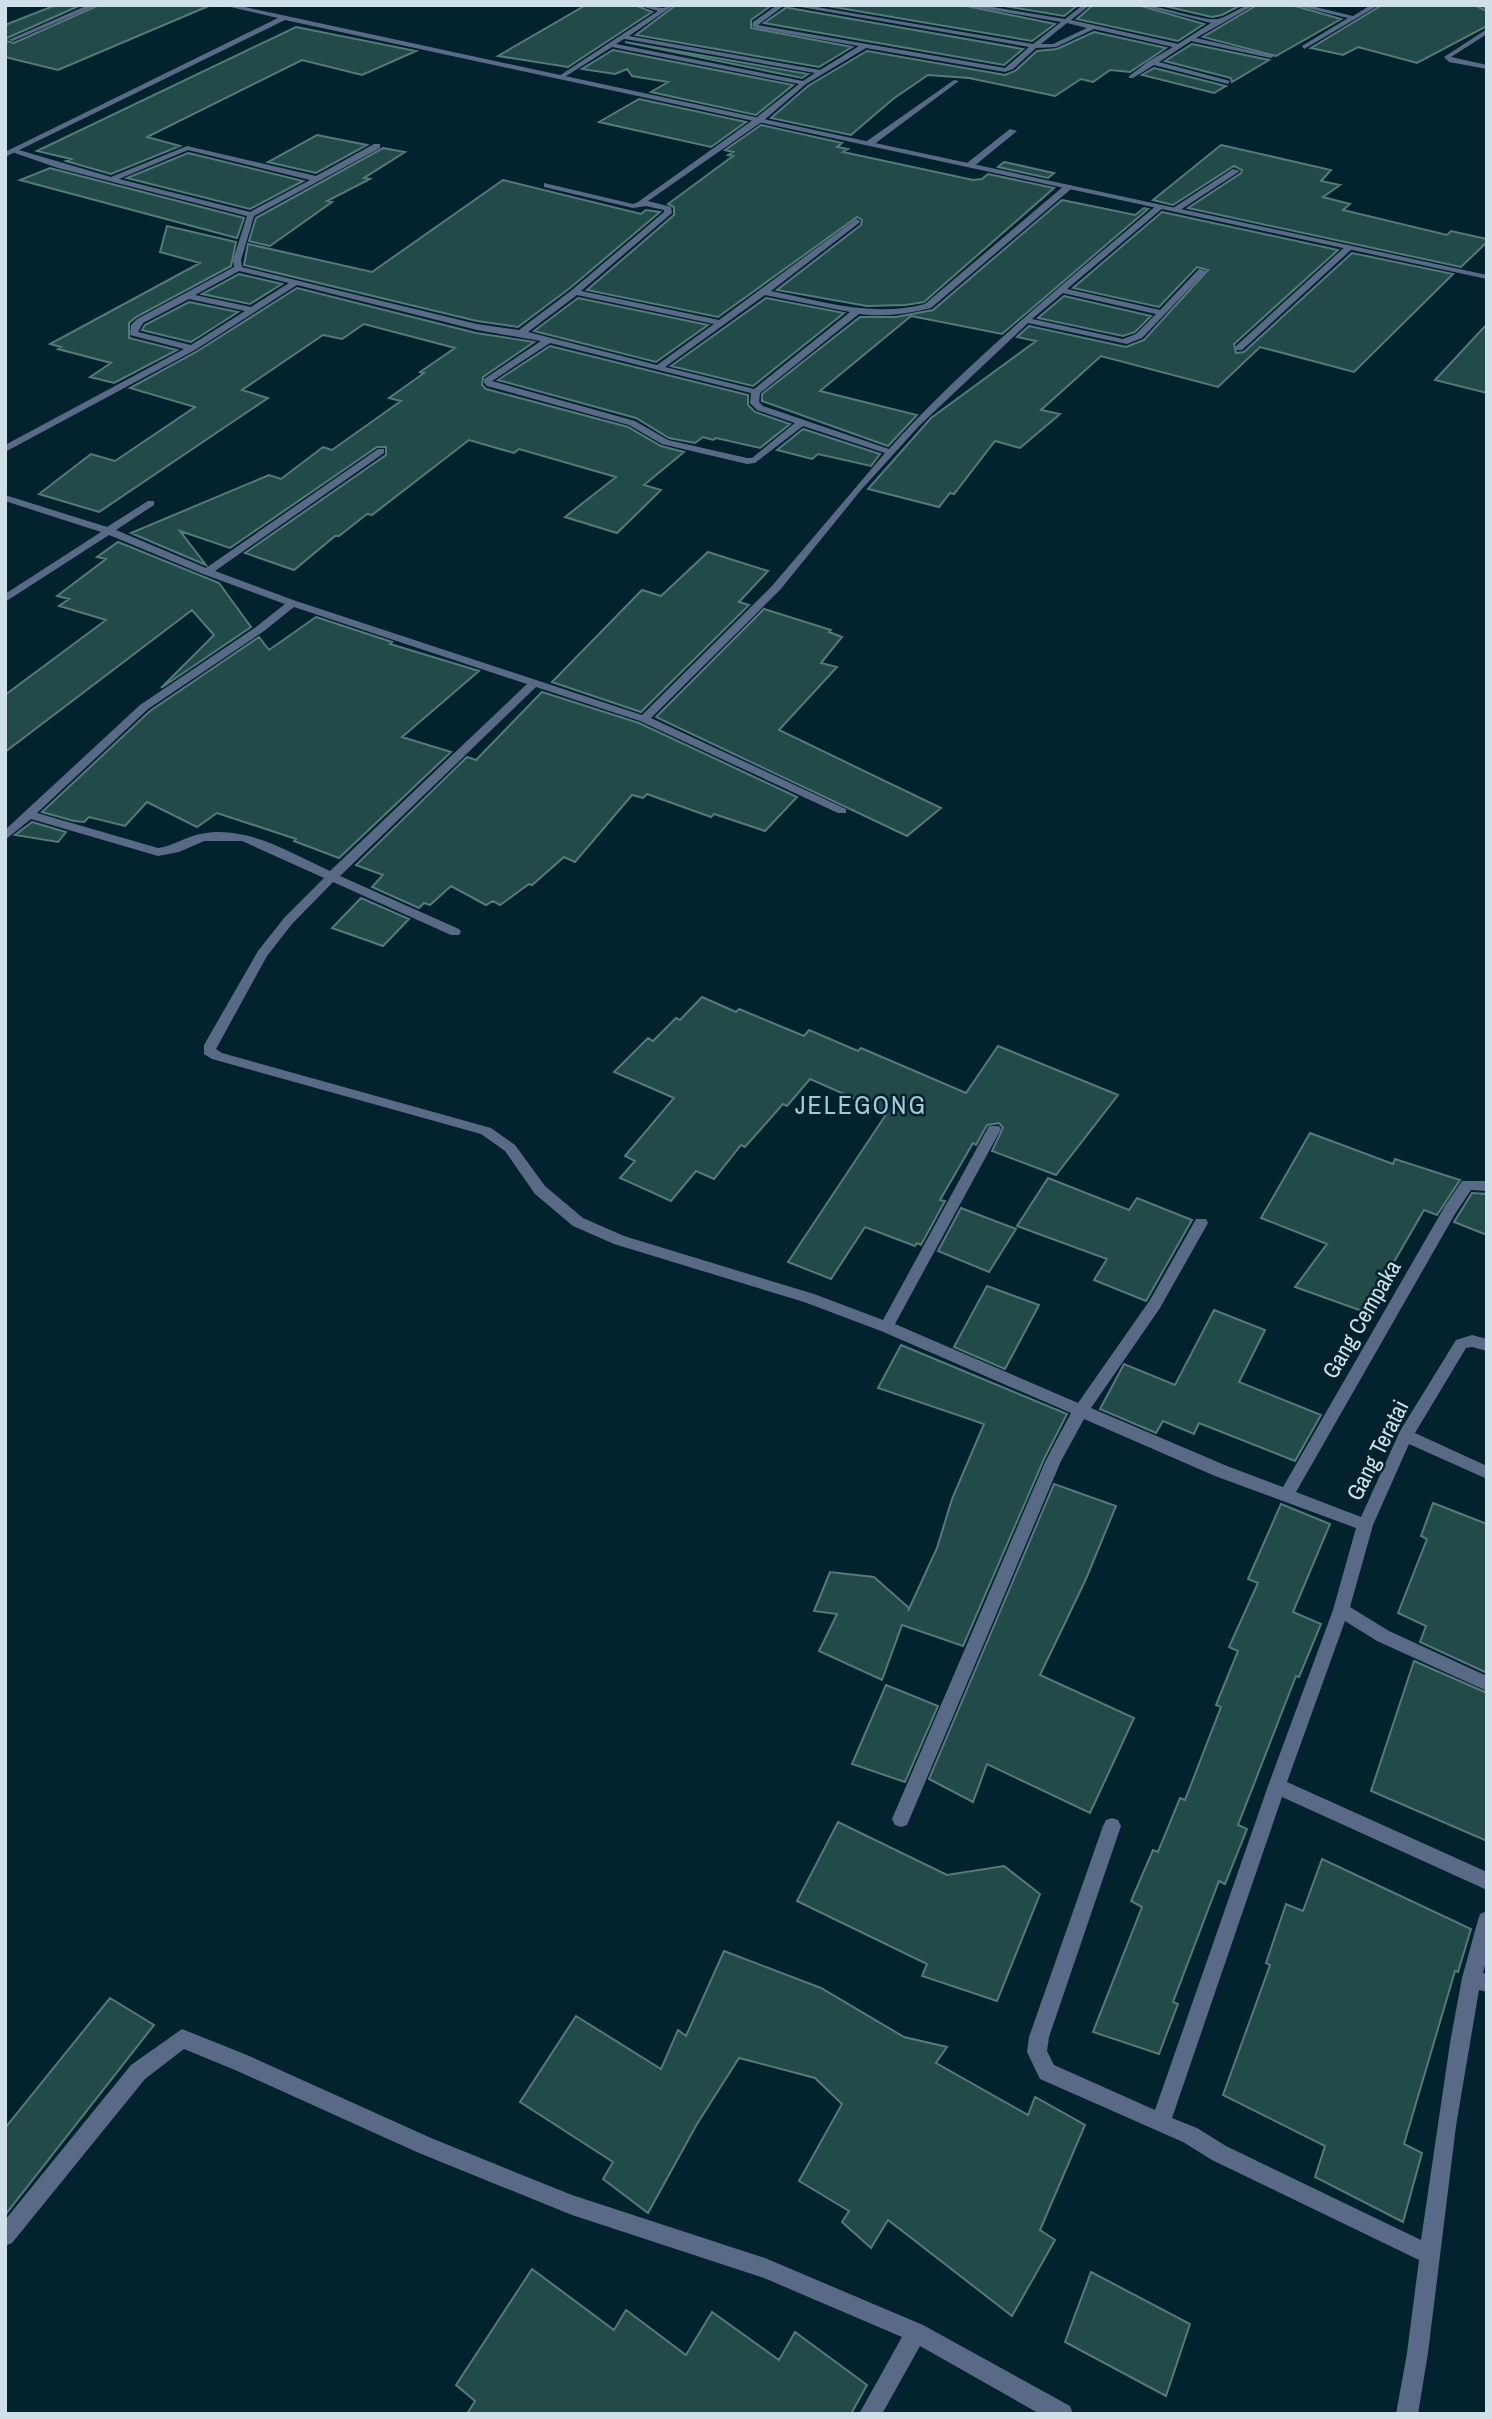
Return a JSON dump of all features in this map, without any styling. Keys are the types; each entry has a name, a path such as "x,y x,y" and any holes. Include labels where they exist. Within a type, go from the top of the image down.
{"street":[{"path":"11,40 94,5"},
{"path":"225,5 1487,277"},
{"path":"640,5 668,7"},
{"path":"782,5 755,23 755,26 1005,70 1011,68 1034,46 1087,5"},
{"path":"792,5 1034,46 1054,46 1093,27"},
{"path":"967,5 1066,21 1178,46"},
{"path":"1143,5 1217,22"},
{"path":"1131,76 1217,22 1251,5"},
{"path":"1297,5 1355,18"},
{"path":"1304,47 1376,5"},
{"path":"1480,5 1487,7"},
{"path":"561,77 668,7"},
{"path":"5,155 282,19"},
{"path":"1487,31 1447,57 1451,61 1487,67"},
{"path":"625,37 820,72"},
{"path":"1190,39 1271,56"},
{"path":"613,45 804,83"},
{"path":"547,185 633,206 760,119 804,83 863,47"},
{"path":"1151,62 1228,82"},
{"path":"870,143 956,80"},
{"path":"970,165 1013,131"},
{"path":"15,150 61,166 251,215 377,146"},
{"path":"111,179 187,148 317,179"},
{"path":"1174,210 1236,171"},
{"path":"764,292 857,311 905,312 928,306 1068,187"},
{"path":"521,334 668,214 668,209 664,207 642,202"},
{"path":"644,719 776,588 890,452 930,410 1026,320 1160,207"},
{"path":"238,268 237,260 251,215"},
{"path":"658,368 764,292 856,221"},
{"path":"1239,348 1349,247"},
{"path":"191,348 133,333 135,325 238,268 477,327 548,340 756,391"},
{"path":"1026,320 1124,342 1139,336 1202,271"},
{"path":"5,450 191,348 296,282"},
{"path":"1063,291 1163,313"},
{"path":"575,292 721,323"},
{"path":"188,296 251,310"},
{"path":"857,311 756,391 754,403 890,452"},
{"path":"548,340 486,381 632,423 665,442 747,461 755,460 802,422"},
{"path":"207,572 381,451"},
{"path":"5,498 108,531 207,572 292,603 644,719 842,811"},
{"path":"5,599 151,503"},
{"path":"5,837 32,815 144,707 260,629 292,603"},
{"path":"533,684 288,920 262,954 209,1051 216,1056 486,1131 510,1148 540,1190 578,1222 619,1240 755,1279 886,1327 1221,1471 1365,1525"},
{"path":"32,815 158,852 175,849 202,837 244,837 455,932"},
{"path":"886,1327 994,1129"},
{"name":"Gang Cempaka","path":"1287,1494 1450,1210 1467,1185 1487,1186"},
{"path":"901,1819 1054,1460 1081,1410 1155,1304 1201,1223"},
{"name":"Gang Teratai","path":"1160,2123 1341,1610 1365,1525 1405,1435 1461,1344 1472,1341 1487,1345"},
{"path":"1405,1435 1487,1473"},
{"path":"1341,1610 1383,1636 1487,1684"},
{"path":"1278,1786 1487,1881"},
{"path":"1112,1826 1039,2036 1037,2052 1047,2072 1190,2135 1219,2153 1430,2255"},
{"path":"1407,2414 1418,2366 1448,2108 1479,1981 1487,1920"},
{"path":"5,2236 138,2072 182,2039 240,2062 426,2146 572,2205 765,2268 916,2332 1062,2414"},
{"path":"870,2414 916,2332"}],"building":[{"path":"56,5 81,5 7,38 6,41 14,43 99,5 211,5 58,70 5,57 5,25"},
{"path":"586,5 635,5 652,12 568,67 498,56"},
{"path":"676,5 772,5 751,20 751,28 852,47 819,67 636,35"},
{"path":"822,5 962,5 1055,24 1032,41"},
{"path":"998,5 1078,5 1064,16"},
{"path":"1093,5 1138,5 1204,24 1178,41 1077,19"},
{"path":"1160,5 1241,5 1212,17"},
{"path":"1257,5 1292,5 1341,19 1276,56 1203,37"},
{"path":"1382,5 1474,5 1487,11 1487,26 1417,63 1358,47 1343,55 1311,48"},
{"path":"787,7 1023,49 1004,65 764,23"},
{"path":"296,27 416,51 362,75 302,60 147,137 180,146 111,174 66,161 71,159 37,151"},
{"path":"1094,32 1166,48 1130,72 1110,70 1093,82 1081,79 1055,96 969,78 928,75 893,99 851,135 771,118 808,86 867,51 1005,75 1015,71 1037,51 1057,49"},
{"path":"625,42 808,74 802,78"},
{"path":"1192,44 1269,60 1232,82 1231,78 1165,61"},
{"path":"613,50 793,85 756,115 651,92 668,82 632,76 627,69 615,74 582,69"},
{"path":"1154,68 1226,86 1214,93 1142,75"},
{"path":"639,99 746,122 711,147 599,122"},
{"path":"761,125 842,143 837,147 848,149 843,152 973,180 982,179 988,174 1054,188 924,302 867,306 777,290 861,225 862,220 857,217 718,317 587,290 674,215 674,207 668,204 733,156 728,155 733,152 725,150"},
{"path":"317,135 367,145 316,173 268,162"},
{"path":"1221,145 1331,170 1321,181 1340,185 1323,197 1350,204 1343,210 1447,235 1451,231 1487,239 1487,242 1461,267 1188,208 1241,173 1242,170 1234,166 1173,205 1153,200"},
{"path":"383,148 405,152 364,178 370,179 327,201 332,202 270,246 249,241 256,218"},
{"path":"188,153 303,181 250,209 127,178"},
{"path":"1004,162 1054,173 1048,178 998,167"},
{"path":"50,168 244,218 237,238 20,180"},
{"path":"503,180 641,214 646,210 660,212 570,288 518,327 477,321 244,265 248,244 372,272"},
{"path":"1062,200 1135,215 1144,208 1148,209 1002,334 911,316 820,391 917,415 888,446 762,401 762,394 860,317 896,317 933,310"},
{"path":"1162,212 1338,250 1234,344 1236,353 1244,352 1352,253 1453,274 1354,372 1260,347 1218,387 1101,356 1041,410 1060,414 1020,448 995,441 954,494 950,493 939,507 868,489 931,418 1036,341 1017,337 1029,326 1126,347 1144,340 1208,270 1197,267 1159,307 1073,288"},
{"path":"167,226 236,242 231,266 129,323 129,338 177,350 114,383 90,377 111,363 58,349 61,347 50,344 200,263 160,252"},
{"path":"239,274 282,284 250,304 202,294"},
{"path":"297,288 476,333 534,342 483,377 482,385 486,389 628,427 661,446 684,452 644,485 661,490 617,533 565,517 616,477 519,449 514,453 469,440 372,515 367,514 339,536 335,536 294,570 245,553 386,455 386,447 377,447 230,548 180,531 206,565 131,533 269,475 281,479 323,447 332,450 401,401 389,398 455,348 364,324 342,339 323,335 242,390 268,398 99,512 39,494 91,454 115,461 195,407 130,388 196,352"},
{"path":"1064,296 1151,316 1135,332 1123,336 1038,318"},
{"path":"578,298 708,325 656,362 534,331"},
{"path":"766,298 844,313 753,386 671,366"},
{"path":"189,302 238,312 191,342 142,330 145,325"},
{"path":"1487,324 1487,393 1435,380"},
{"path":"550,346 748,395 748,405 755,412 790,424 760,448 703,437 695,443 669,438 636,418 498,380"},
{"path":"803,429 880,454 871,466 818,454 812,459 777,450"},
{"path":"118,542 219,583 251,627 161,688 214,635 192,610 5,752 5,695 106,620 59,606 69,599 57,596 106,559 97,557"},
{"path":"708,552 768,571 739,602 749,605 641,712 552,682 642,590 661,596"},
{"path":"764,609 831,630 829,632 842,637 821,663 837,667 779,730 941,808 907,836 656,717"},
{"path":"316,617 392,642 390,644 479,671 402,737 451,752 339,858 294,841 296,839 217,813 197,827 147,802 125,826 89,817 84,822 74,821 42,812 150,711 259,637 269,650"},
{"path":"542,692 639,723 797,797 765,831 714,814 711,817 647,794 643,798 632,795 575,862 564,857 532,885 529,884 500,905 493,901 486,905 451,886 430,905 424,903 419,908 372,887 383,875 356,865 467,757 476,760"},
{"path":"32,822 66,832 58,842 15,835"},
{"path":"361,898 409,919 383,946 332,928"},
{"path":"702,997 804,1036 809,1030 858,1051 861,1048 966,1093 998,1046 1118,1095 1056,1175 992,1151 1003,1128 999,1123 987,1125 976,1145 973,1143 940,1200 945,1201 921,1245 917,1243 915,1246 865,1227 831,1279 788,1262 887,1113 810,1079 787,1106 783,1104 745,1147 741,1145 714,1179 696,1171 671,1201 620,1178 635,1161 625,1156 674,1098 614,1072 648,1038 653,1041 676,1018 680,1020"},
{"path":"1310,1133 1393,1164 1395,1159 1460,1180 1437,1215 1424,1210 1365,1312 1295,1287 1327,1244 1261,1218"},
{"path":"1048,1178 1129,1210 1137,1198 1192,1220 1146,1301 1094,1280 1107,1259 1017,1226"},
{"path":"1472,1193 1487,1194 1487,1235 1454,1222"},
{"path":"961,1208 1016,1229 989,1272 938,1251"},
{"path":"987,1286 1039,1305 1005,1369 954,1347"},
{"path":"1214,1310 1265,1330 1239,1382 1321,1415 1295,1461 1199,1423 1194,1434 1163,1421 1156,1433 1100,1409 1124,1364 1175,1385"},
{"path":"901,1345 1067,1414 1044,1459 963,1646 902,1625 882,1680 819,1651 837,1614 814,1611 830,1572 874,1577 909,1608 908,1611 937,1548 952,1499 984,1424 878,1388"},
{"path":"1054,1484 1116,1506 1086,1579 1040,1675 1134,1718 1090,1813 987,1764 973,1802 929,1779"},
{"path":"1433,1503 1487,1524 1487,1673 1420,1642 1426,1626 1398,1613 1427,1539 1421,1536"},
{"path":"1281,1504 1330,1524 1293,1612 1321,1624 1299,1677 1296,1676 1238,1825 1247,1829 1225,1884 1219,1881 1173,2002 1178,2004 1159,2054 1093,2032 1142,1907 1131,1901 1153,1850 1158,1852 1180,1798 1185,1800 1221,1707 1216,1705 1238,1651 1229,1647 1258,1583 1248,1579"},
{"path":"1414,1661 1487,1693 1487,1841 1371,1791"},
{"path":"886,1685 938,1706 905,1782 852,1764"},
{"path":"838,1822 947,1875 1004,1866 1040,1894 997,2001 922,1976 927,1964 797,1901"},
{"path":"1322,1859 1471,1929 1458,1972 1455,1971 1404,2144 1422,2153 1403,2222 1315,2177 1325,2146 1223,2095 1270,1965 1266,1963 1286,1904 1303,1911"},
{"path":"724,1951 821,1988 904,2037 947,2047 936,2063 1028,2115 1035,2097 1085,2125 1040,2230 1055,2240 1012,2316 888,2220 871,2248 842,2222 849,2211 799,2181 842,2104 815,2078 739,2058 697,2124 648,2213 603,2179 613,2162 520,2102 576,2016 661,2069 678,2030 686,2036"},
{"path":"110,1998 154,2025 5,2215 5,2128"},
{"path":"532,2269 614,2330 626,2310 686,2355 712,2312 779,2360 795,2332 867,2385 851,2414 467,2414 475,2401 456,2385"},
{"path":"1091,2272 1190,2324 1166,2396 1065,2342"}],"district":[{"name":"JELEGONG","path":"861,1104"}]}
